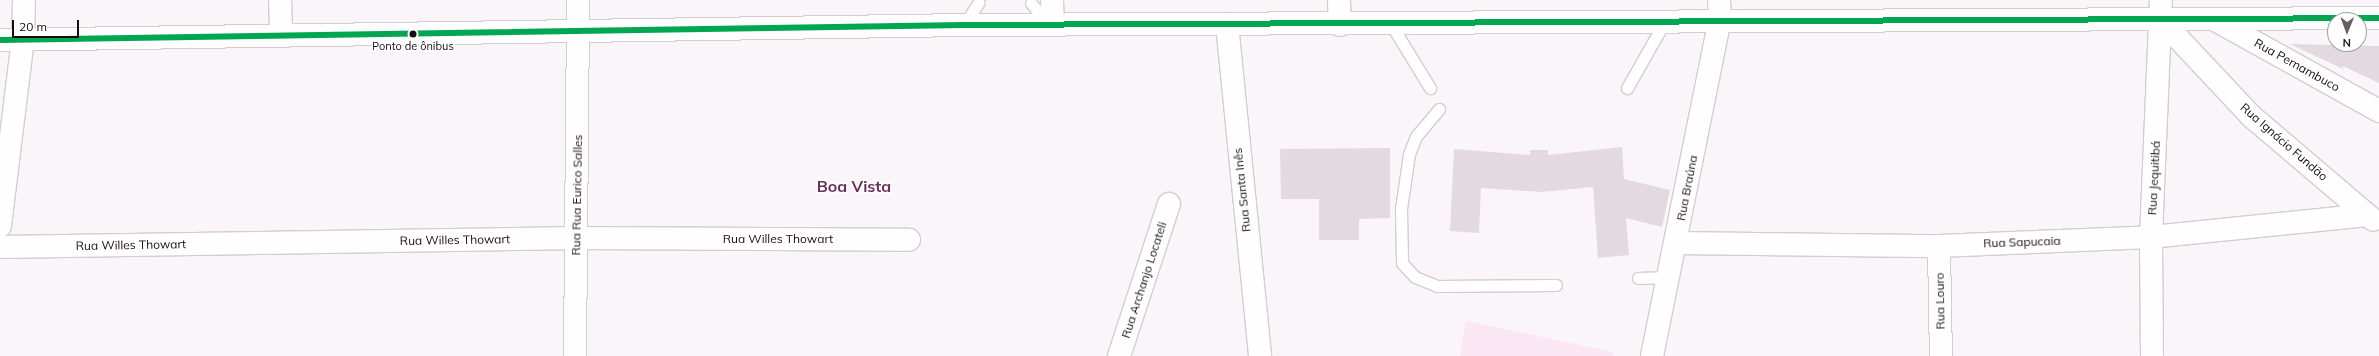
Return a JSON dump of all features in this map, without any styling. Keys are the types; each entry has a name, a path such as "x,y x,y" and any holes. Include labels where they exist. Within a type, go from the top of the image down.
{"street":[{"path":"0,226 23,40 24,0"},
{"path":"280,0 281,34"},
{"name":"Rua Rua Eurico Salles","path":"575,356 578,0"},
{"path":"1051,25 1052,0"},
{"path":"1339,0 1340,25"},
{"path":"0,40 281,34 578,34 964,25 1227,24 1392,26 1666,19 1719,10 2161,10 2215,20 2379,18"},
{"name":"Rua Braúna","path":"1652,356 1676,243 1719,10"},
{"name":"Rua Ignácio Fundão","path":"2161,10 2251,116 2373,219"},
{"name":"Rua Jequitibá","path":"2152,356 2151,237 2161,10"},
{"name":"Rua Pernambuco","path":"2215,20 2379,111"},
{"name":"Rua Santa Inês","path":"1227,24 1260,356"},
{"name":"Rua Archanjo Locateli","path":"1119,356 1169,204"},
{"name":"Rua Sapucaia","path":"1676,243 1939,246 2151,237 2373,219"},
{"name":"Rua Willes Thowart","path":"0,247 577,238 909,240"},
{"name":"Rua Louro","path":"1939,246 1941,356"}],"lane":[{"path":"964,25 979,2"},
{"path":"1031,3 1051,25"},
{"path":"1627,88 1666,19"},
{"path":"1392,26 1430,88"},
{"path":"1439,109 1416,136 1409,154 1401,210 1402,263 1415,278 1437,286 1556,285"},
{"path":"1638,278 1668,278"}],"shaded area":[{"path":"1466,321 1614,352 1613,356 1460,356"}],"building":[{"path":"2290,44 2327,45 2327,52 2367,52 2367,46 2379,46 2379,83 2343,66 2343,69"},
{"path":"1622,147 1624,179 1670,190 1662,227 1626,218 1629,255 1598,258 1593,187 1542,192 1481,188 1479,233 1450,231 1454,149 1530,155 1530,150 1548,150 1548,155"},
{"path":"1390,148 1390,218 1359,219 1359,240 1319,240 1319,199 1281,199 1280,149"}],"transit line":[{"path":"0,40 964,25 2379,18"}],"place":[{"name":"Ponto de ônibus","path":"413,34"}],"district":[{"name":"Boa Vista","path":"854,186"}]}
